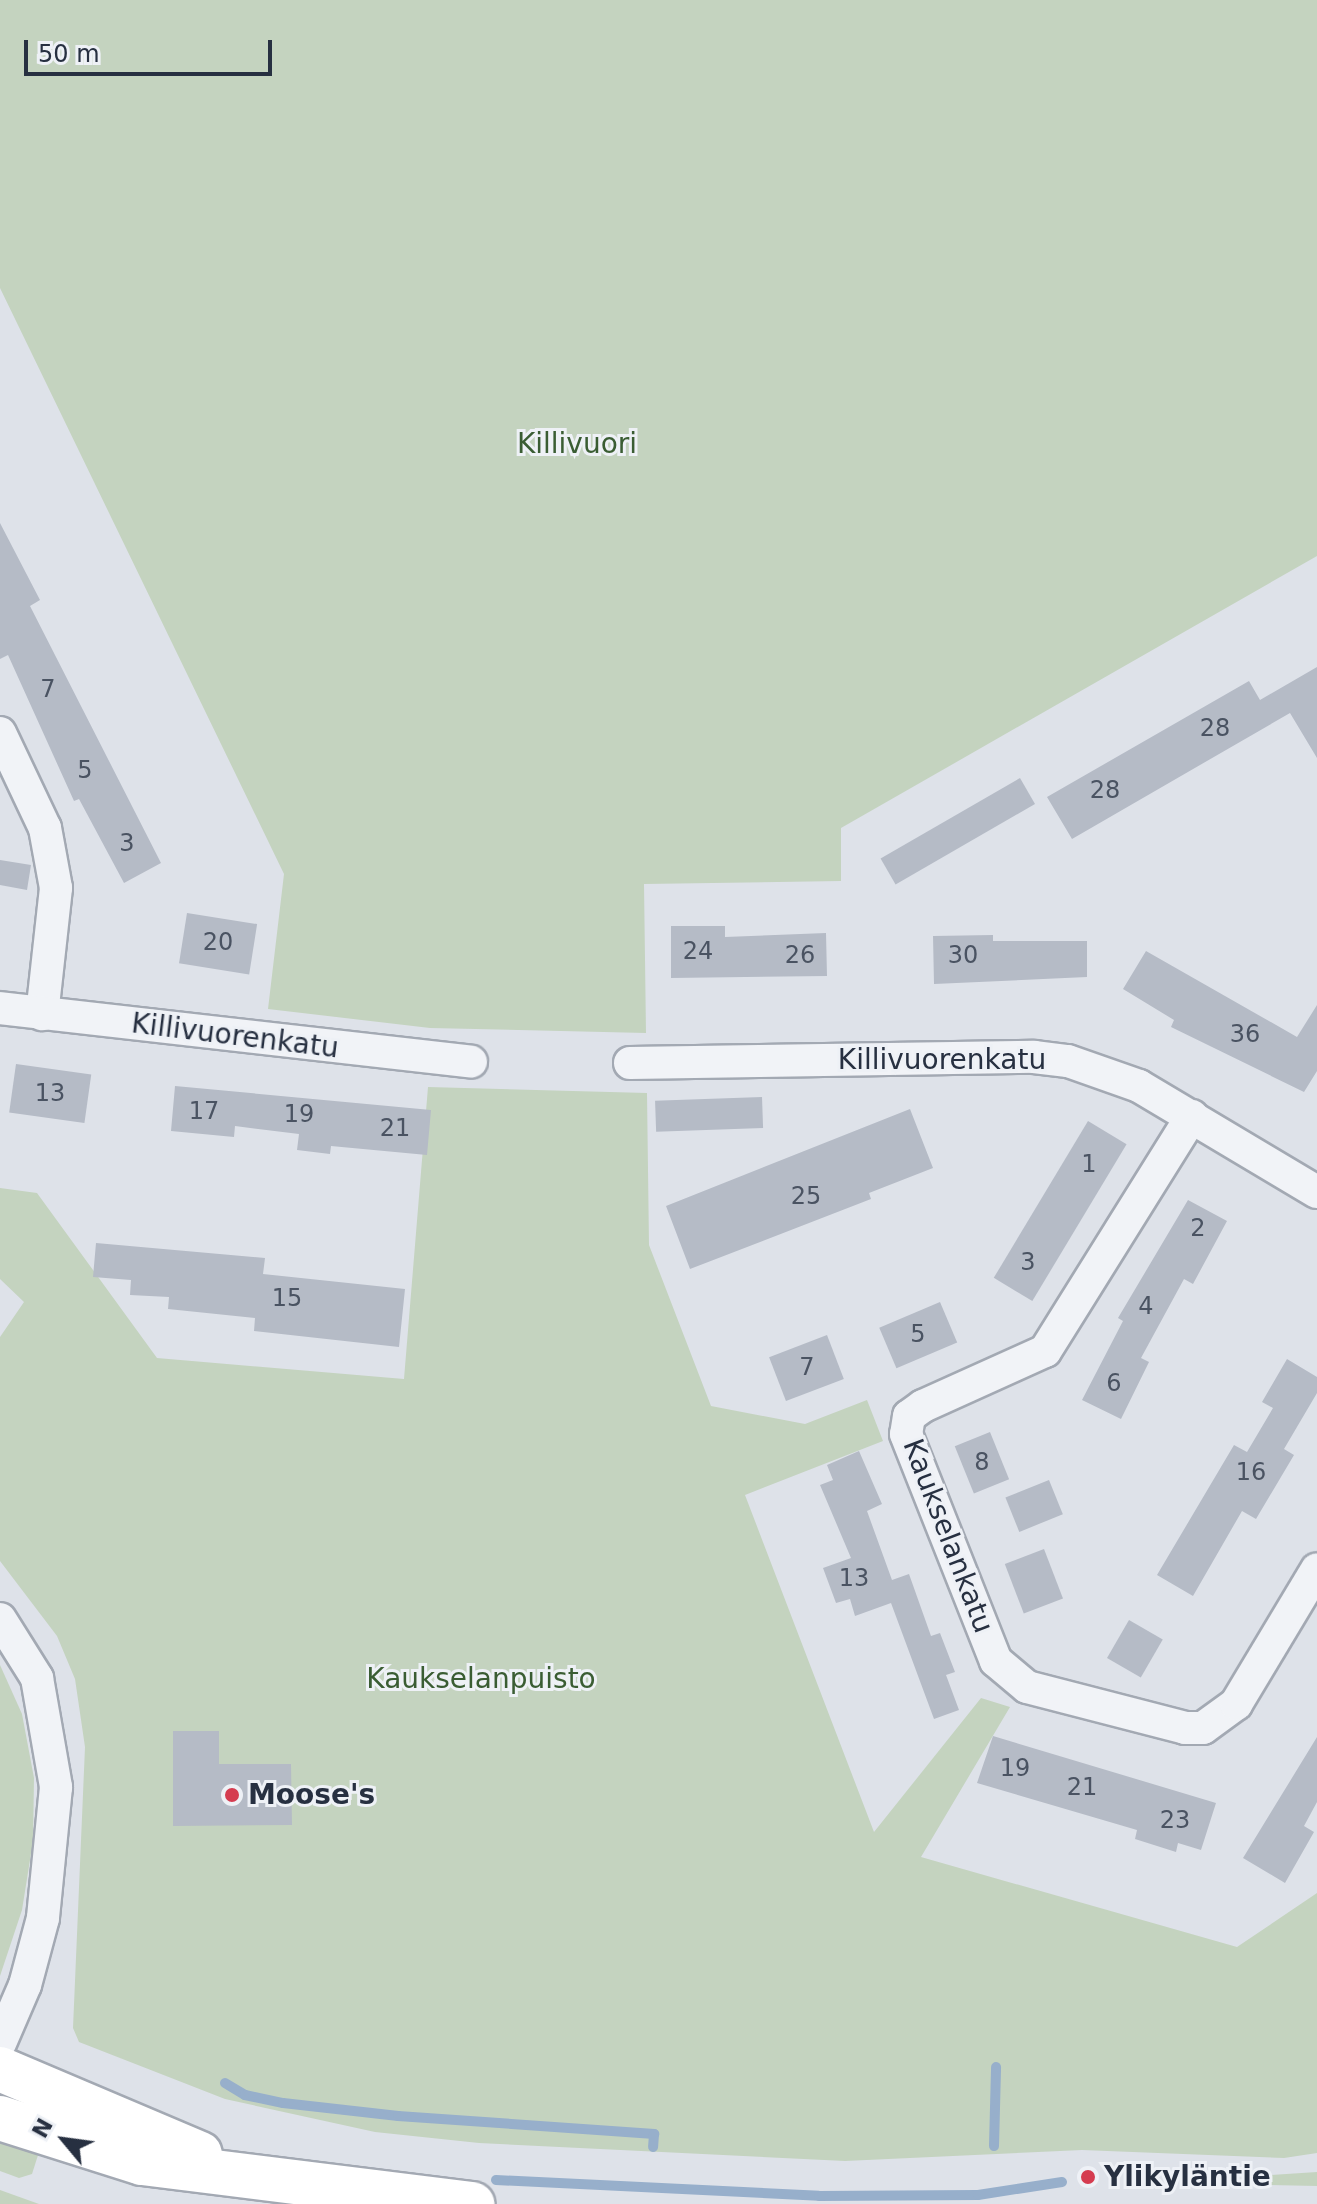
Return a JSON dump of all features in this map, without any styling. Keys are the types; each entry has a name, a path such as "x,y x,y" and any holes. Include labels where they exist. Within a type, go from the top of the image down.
{"main road":[{"path":"0,2069 247,2173"},
{"path":"0,2118 142,2163 247,2173 472,2204"}],"street":[{"path":"0,733 45,828 56,888 42,1014"},
{"name":"Killivuorenkatu","path":"0,1008 471,1062"},
{"name":"Killivuorenkatu","path":"630,1063 1034,1057 1104,1070 1192,1116 1317,1192"},
{"name":"Kaukselankatu","path":"1192,1116 1045,1351 923,1406 909,1416 906,1434 996,1661 1027,1687 1185,1728 1203,1728 1236,1704 1317,1569"},
{"path":"0,1619 37,1678 56,1787 43,1918 25,1985 0,2043"}],"green space":[{"name":"Killivuori","path":"0,0 1317,0 1317,556 841,828 841,881 644,884 646,1033 430,1028 268,1009 284,874 0,288"},
{"name":"Kaukselanpuisto","path":"428,1087 647,1093 649,1245 711,1406 805,1424 867,1400 883,1441 745,1495 874,1832 981,1698 1010,1707 921,1857 1237,1947 1317,1893 1317,2153 1284,2158 1082,2150 845,2161 479,2143 375,2132 225,2099 79,2042 73,2028 85,1747 75,1679 57,1636 0,1561 0,1337 24,1302 0,1279 0,1188 37,1193 157,1358 404,1379"},
{"path":"0,1665 22,1714 34,1778 33,1841 22,1910 0,1976"},
{"path":"0,2136 39,2152 32,2174 19,2178 0,2171"},
{"path":"1317,2172 1317,2186 1270,2185 1271,2175"},
{"path":"0,2190 39,2204 0,2204"}],"building":[{"path":"0,523 40,600 30,606 161,863 124,883 79,799 74,801 8,655 0,659"},
{"path":"1317,667 1317,758 1290,713 1072,839 1047,797 1249,681 1260,700"},
{"path":"1020,778 1035,804 896,884 881,858"},
{"path":"0,860 31,865 27,890 0,885"},
{"path":"187,913 257,924 249,974 179,963"},
{"path":"671,926 725,926 725,937 826,933 827,976 671,978"},
{"path":"993,935 993,941 1087,941 1087,977 934,984 933,936"},
{"path":"1146,951 1297,1037 1317,1005 1317,1071 1304,1092 1171,1027 1174,1020 1123,989"},
{"path":"16,1064 91,1075 84,1123 9,1113"},
{"path":"175,1086 431,1110 427,1155 331,1146 330,1154 297,1150 299,1134 235,1126 234,1137 171,1131"},
{"path":"762,1097 763,1128 656,1132 655,1101"},
{"path":"910,1109 933,1168 869,1193 871,1199 690,1269 666,1206"},
{"path":"1088,1121 1127,1144 1032,1301 994,1278"},
{"path":"1188,1200 1227,1221 1193,1284 1184,1279 1141,1358 1149,1362 1121,1419 1082,1400 1123,1321 1118,1318"},
{"path":"96,1243 265,1258 263,1274 405,1289 399,1347 254,1331 255,1318 168,1309 169,1297 130,1295 131,1280 93,1277"},
{"path":"940,1302 957,1343 896,1368 879,1328"},
{"path":"827,1335 844,1379 786,1401 769,1357"},
{"path":"1287,1359 1317,1377 1317,1393 1284,1449 1294,1455 1256,1519 1242,1511 1193,1596 1157,1575 1234,1445 1247,1452 1273,1408 1262,1402"},
{"path":"990,1432 1009,1479 974,1494 955,1446"},
{"path":"859,1451 882,1504 867,1511 892,1580 909,1574 931,1636 940,1633 955,1672 946,1675 959,1710 934,1719 891,1603 855,1616 850,1599 836,1603 823,1568 851,1558 820,1485 833,1480 827,1465"},
{"path":"1049,1480 1063,1514 1019,1532 1005,1498"},
{"path":"1044,1549 1063,1598 1024,1614 1005,1564"},
{"path":"1129,1620 1163,1639 1141,1678 1107,1658"},
{"name":"Moose's","path":"173,1731 219,1731 219,1764 291,1764 292,1825 173,1826"},
{"path":"993,1736 1216,1803 1201,1850 1178,1843 1176,1852 1135,1839 1137,1830 977,1783"},
{"path":"1317,1737 1317,1802 1304,1826 1314,1832 1285,1883 1243,1858"}],"waterway":[{"path":"994,2146 996,2067"},
{"path":"225,2083 245,2095 283,2103 398,2116 654,2134 653,2147"},
{"path":"496,2180 819,2196 978,2195 1062,2182"}],"place":[{"name":"Moose's","path":"232,1795"},
{"name":"Ylikyläntie","path":"1088,2177"}]}
